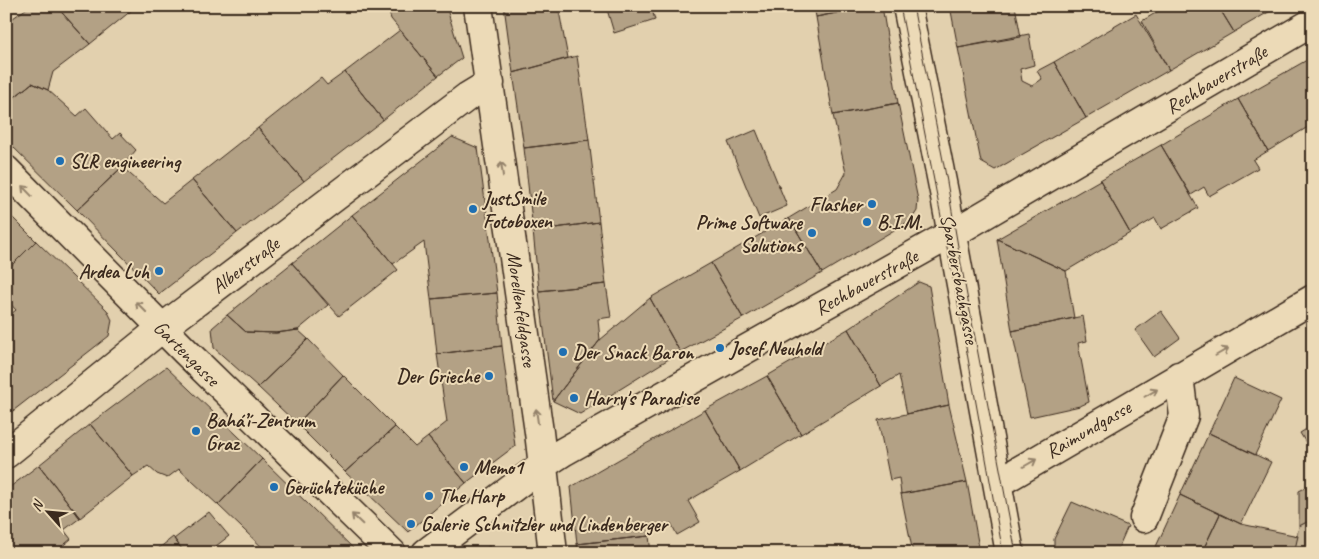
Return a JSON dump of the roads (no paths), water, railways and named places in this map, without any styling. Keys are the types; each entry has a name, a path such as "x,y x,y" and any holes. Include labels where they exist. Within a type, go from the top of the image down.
{"street":[{"name":"Morellenfeldgasse","path":"478,6 543,465 553,553"},
{"name":"Sparbersbachgasse","path":"907,6 1010,553"},
{"name":"Rechbauerstraße","path":"426,553 543,465 951,234 1313,22"},
{"name":"Alberstraße","path":"6,454 162,328 468,97 490,83"},
{"name":"Gartengasse","path":"6,170 162,328 392,553"},
{"name":"Raimundgasse","path":"998,483 1313,299"},
{"path":"1144,518 1184,416 1180,376"}],"tram line":[{"path":"900,6 960,314 1003,553"},
{"path":"913,6 1016,553"}],"place":[{"name":"SLR engineering","path":"60,161"},
{"name":"Flasher","path":"872,204"},
{"name":"JustSmile Fotoboxen","path":"473,209"},
{"name":"B.I.M.","path":"867,222"},
{"name":"Prime Software Solutions","path":"812,233"},
{"name":"Ardea Luh","path":"159,271"},
{"name":"Josef Neuhold","path":"720,348"},
{"name":"Der Snack Baron","path":"563,352"},
{"name":"Der Grieche","path":"489,376"},
{"name":"Harry's Paradise","path":"574,398"},
{"name":"Bahá’í-Zentrum Graz","path":"196,431"},
{"name":"Memo1","path":"464,467"},
{"name":"Gerüchteküche","path":"274,487"},
{"name":"The Harp","path":"429,496"},
{"name":"Galerie Schnitzler und Lindenberger","path":"411,524"}]}
